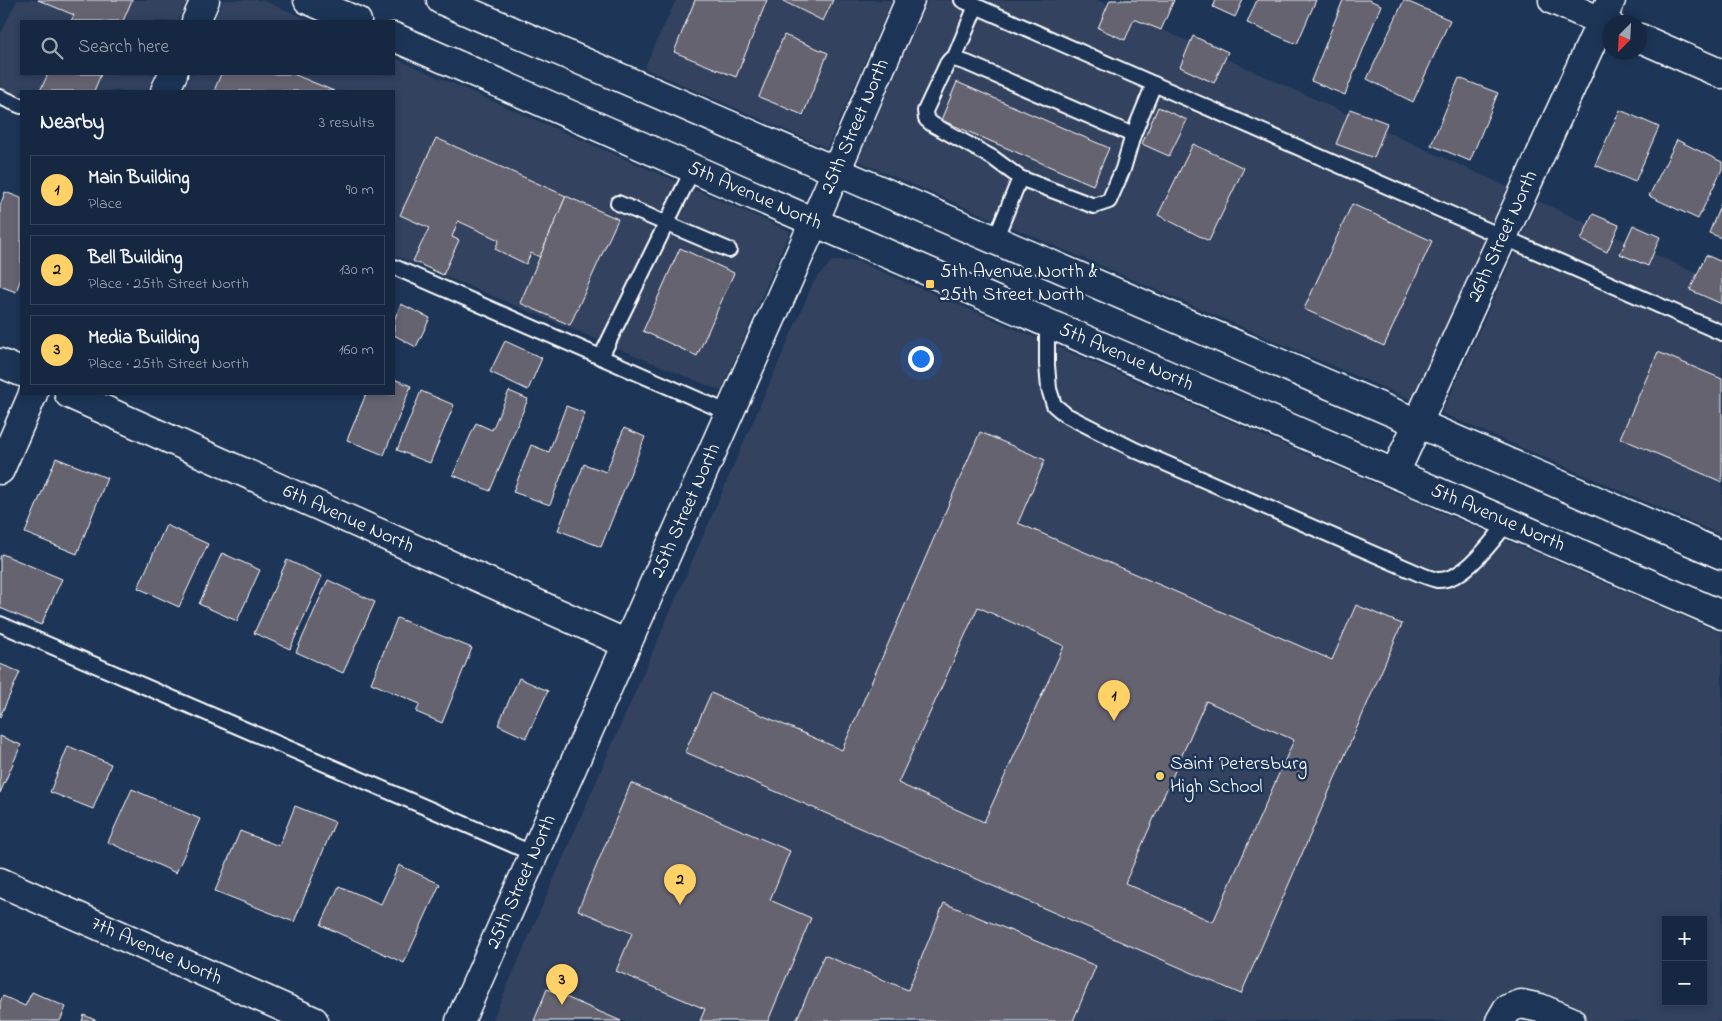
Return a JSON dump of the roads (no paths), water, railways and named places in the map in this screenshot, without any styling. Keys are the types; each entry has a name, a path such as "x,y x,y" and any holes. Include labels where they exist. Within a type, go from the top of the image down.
{"street":[{"path":"196,20 205,0"},
{"path":"308,0 355,20"},
{"path":"441,0 1722,555"},
{"name":"25th Street North","path":"460,1021 814,222 910,0"},
{"path":"1553,0 1607,15"},
{"name":"26th Street North","path":"1395,473 1602,26"},
{"name":"5th Avenue North","path":"395,38 814,222 1722,614"},
{"path":"1647,41 1722,74"},
{"path":"165,90 173,75"},
{"path":"0,363 20,372"},
{"path":"0,470 33,395"},
{"name":"6th Avenue North","path":"71,395 627,644"},
{"path":"1691,601 1722,595"},
{"name":"7th Avenue North","path":"0,882 314,1021"},
{"path":"1500,1021 1507,1009 1521,1004 1540,1008 1571,1021"}],"lane":[{"path":"962,0 1722,333"},
{"path":"976,6 954,59 950,60 947,64 925,111 926,120 993,158 1020,178 1094,206 1108,200 1123,169 1133,135 1154,84"},
{"path":"954,59 1133,135"},
{"path":"0,97 20,106"},
{"path":"601,357 694,168"},
{"path":"995,240 1020,178"},
{"path":"618,203 729,250"},
{"path":"395,267 729,413"},
{"path":"1047,322 1048,388 1054,405 1066,415 1135,450 1422,575 1436,580 1448,579 1477,561 1508,522"},
{"path":"0,624 534,854"}],"place":[{"name":"5th Avenue North & 25th Street North","path":"930,284"},
{"name":"Main Building","path":"1114,721"},
{"name":"Saint Petersburg High School","path":"1160,776"},
{"name":"Bell Building","path":"680,905"},
{"name":"Media Building","path":"562,1005"}]}
